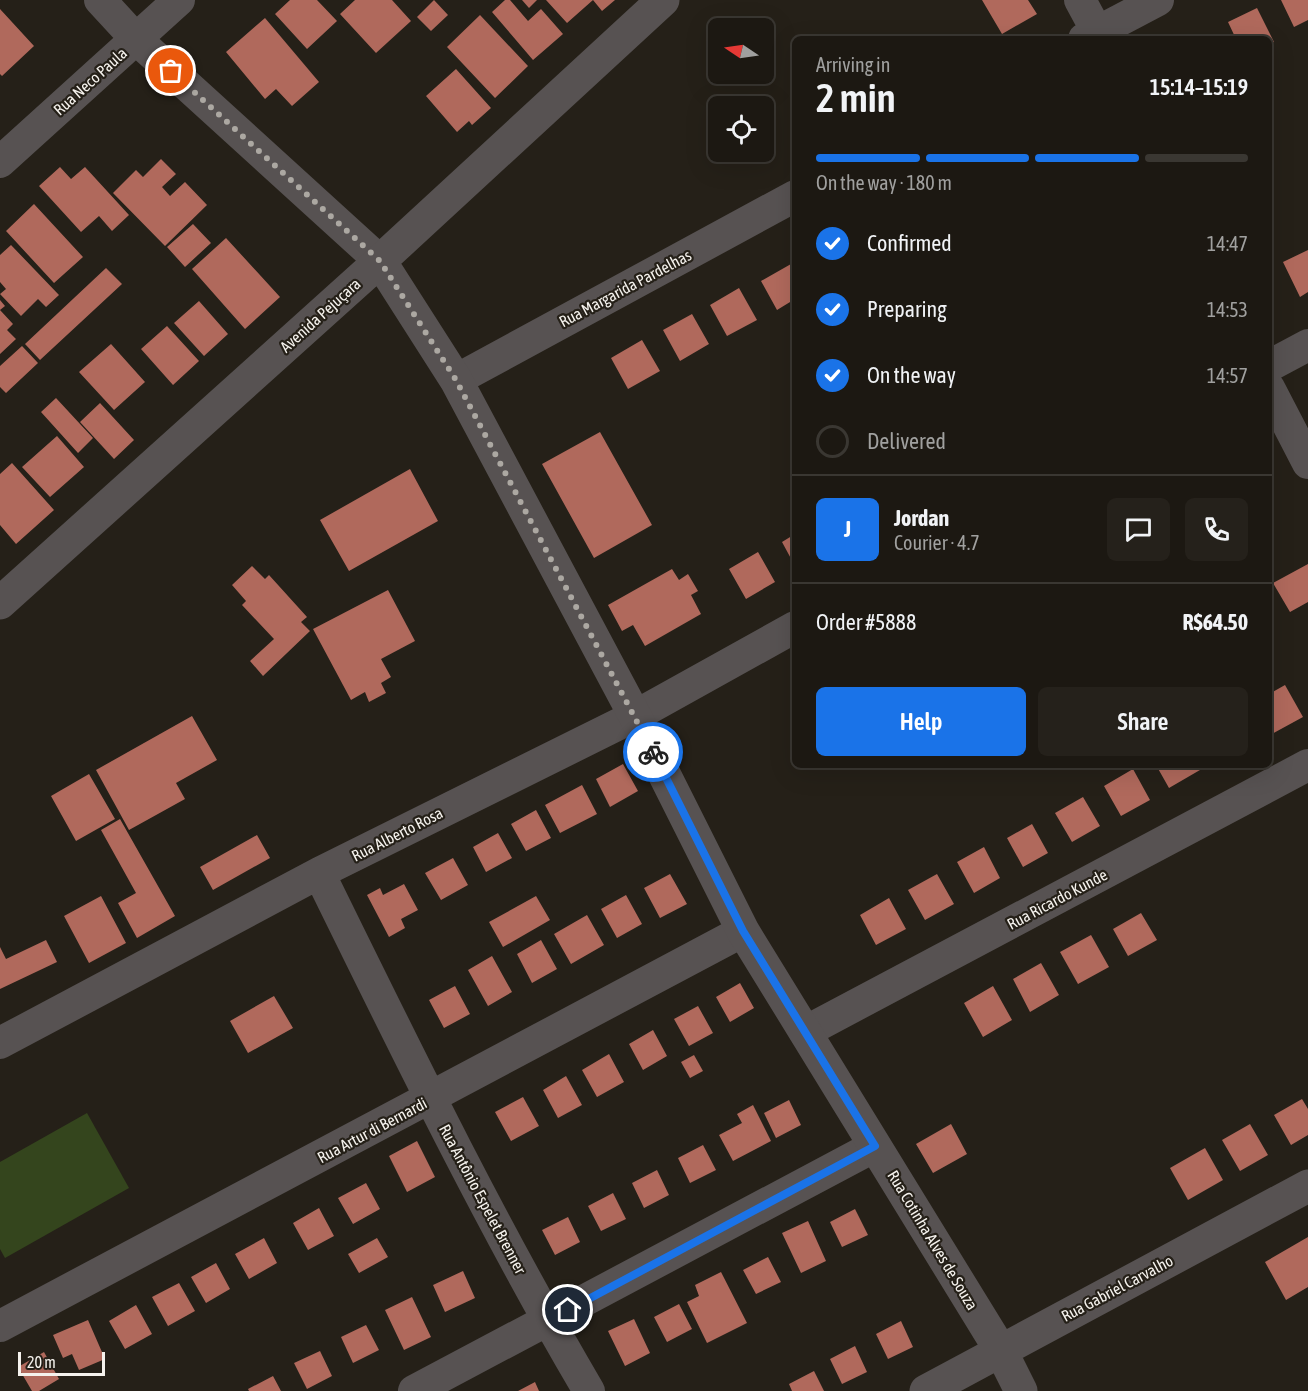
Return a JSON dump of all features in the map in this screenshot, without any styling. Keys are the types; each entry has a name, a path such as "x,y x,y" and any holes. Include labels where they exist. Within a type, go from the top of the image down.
{"street":[{"name":"Rua Cotinha Alves de Souza","path":"100,0 136,39 380,261 456,380 635,716 743,931 1000,1351 1021,1391"},
{"name":"Rua Neco Paula","path":"0,162 179,0"},
{"name":"Avenida Pejuçara","path":"0,603 380,261 663,0"},
{"path":"1080,0 1094,36"},
{"path":"1096,36 1158,0"},
{"name":"Rua Margarida Pardelhas","path":"456,380 792,198"},
{"path":"1272,364 1308,345"},
{"path":"1272,394 1308,463"},
{"name":"Rua Alberto Rosa","path":"0,1043 319,873 635,716 792,629"},
{"name":"Rua Ricardo Kunde","path":"805,1032 1308,765"},
{"name":"Rua Antônio Espelet Brenner","path":"319,873 430,1100 548,1321 589,1391"},
{"name":"Rua Artur di Bernardi","path":"0,1326 430,1100 743,931"},
{"path":"414,1391 875,1146"},
{"name":"Rua Gabriel Carvalho","path":"926,1391 1308,1186"}],"green space":[{"path":"87,1113 129,1188 5,1258 0,1249 0,1162"}],"building":[{"path":"290,0 317,0 337,21 307,49 275,14"},
{"path":"355,0 392,0 411,21 376,53 340,14"},
{"path":"434,0 448,15 431,31 417,17"},
{"path":"505,0 510,0 528,21 541,9 563,34 533,60 492,12"},
{"path":"522,0 537,0 529,8"},
{"path":"546,0 593,0 567,23"},
{"path":"593,0 615,0 602,11"},
{"path":"982,0 1028,0 1037,14 1002,34"},
{"path":"1281,0 1308,0 1308,20 1294,27"},
{"path":"1257,8 1271,36 1235,36 1228,22"},
{"path":"0,9 34,46 2,76 0,74"},
{"path":"480,15 528,66 495,98 447,47"},
{"path":"265,18 319,82 292,106 276,89 265,99 226,52"},
{"path":"456,69 491,108 472,125 469,121 457,132 426,96"},
{"path":"161,159 176,174 162,187 170,196 185,182 207,205 165,246 113,193 136,170 143,177"},
{"path":"60,167 71,179 85,167 129,215 112,231 99,216 81,232 39,186"},
{"path":"34,204 83,257 54,283 6,231"},
{"path":"193,224 211,243 185,267 167,247"},
{"path":"226,238 280,297 245,329 192,269"},
{"path":"11,245 59,295 46,307 38,299 21,316 0,294 6,289 0,282 0,255"},
{"path":"1308,250 1308,292 1300,297 1283,262"},
{"path":"791,264 792,301 777,310 761,281"},
{"path":"106,268 122,284 40,360 25,344"},
{"path":"739,288 757,320 727,336 710,305"},
{"path":"0,300 5,306 0,310"},
{"path":"199,301 228,334 204,356 174,323"},
{"path":"0,310 13,324 7,330 16,339 0,354"},
{"path":"692,314 709,344 680,361 663,330"},
{"path":"167,326 199,361 173,385 141,349"},
{"path":"642,340 660,371 628,389 611,358"},
{"path":"111,344 145,382 114,410 79,372"},
{"path":"22,346 38,363 6,393 0,387 0,366"},
{"path":"56,398 93,438 78,453 41,412"},
{"path":"100,403 134,440 114,459 80,422"},
{"path":"600,432 652,525 594,558 542,464"},
{"path":"57,436 84,467 50,497 22,467"},
{"path":"12,463 54,510 16,544 0,525 0,474"},
{"path":"410,469 438,521 349,571 320,520"},
{"path":"792,536 792,560 782,542"},
{"path":"758,552 775,582 746,599 729,569"},
{"path":"1308,564 1308,602 1290,612 1273,583"},
{"path":"252,566 265,579 269,575 307,617 301,622 310,631 263,676 250,661 274,639 242,605 246,601 232,585"},
{"path":"672,569 679,580 688,574 698,591 691,595 701,614 645,646 633,625 622,631 608,605"},
{"path":"388,590 415,641 381,659 391,677 381,683 386,693 369,702 365,692 351,700 313,629"},
{"path":"1285,685 1303,717 1272,734 1272,692"},
{"path":"192,716 217,760 176,783 185,799 129,830 96,770"},
{"path":"623,764 638,791 610,807 596,779"},
{"path":"1158,768 1199,768 1200,770 1169,788"},
{"path":"1133,769 1150,800 1121,816 1104,786"},
{"path":"89,774 115,819 76,841 51,796"},
{"path":"582,785 597,814 560,833 545,805"},
{"path":"1083,797 1100,826 1072,842 1055,813"},
{"path":"536,810 551,838 526,851 511,824"},
{"path":"120,819 175,916 137,938 118,903 136,893 101,830"},
{"path":"1032,824 1048,853 1023,867 1007,838"},
{"path":"498,833 512,858 486,872 473,847"},
{"path":"257,835 270,858 213,890 200,867"},
{"path":"984,847 1000,878 974,893 957,862"},
{"path":"453,858 468,885 441,900 425,873"},
{"path":"670,874 687,904 660,918 644,888"},
{"path":"937,874 954,904 925,920 908,890"},
{"path":"404,884 418,910 401,919 405,928 389,937 367,895 380,888 383,895"},
{"path":"626,895 642,924 617,938 601,909"},
{"path":"101,896 126,943 89,963 64,916"},
{"path":"536,896 550,920 503,947 489,922"},
{"path":"889,898 906,929 876,945 860,915"},
{"path":"1141,913 1157,940 1128,956 1113,929"},
{"path":"587,915 604,945 571,964 554,934"},
{"path":"1091,935 1109,967 1078,984 1060,952"},
{"path":"46,940 57,962 0,989 0,947 6,959"},
{"path":"541,940 557,969 532,983 517,954"},
{"path":"492,956 512,992 488,1006 468,970"},
{"path":"1041,963 1059,995 1030,1012 1013,979"},
{"path":"740,983 754,1008 730,1022 716,997"},
{"path":"455,986 470,1014 444,1028 429,1000"},
{"path":"993,986 1012,1020 983,1037 964,1003"},
{"path":"274,996 293,1028 248,1053 230,1021"},
{"path":"698,1006 713,1033 689,1046 674,1019"},
{"path":"653,1030 667,1056 643,1070 629,1044"},
{"path":"609,1054 624,1082 597,1097 582,1070"},
{"path":"694,1055 703,1071 690,1078 681,1062"},
{"path":"566,1076 582,1105 558,1118 543,1090"},
{"path":"523,1097 539,1126 511,1141 495,1112"},
{"path":"1302,1099 1308,1109 1308,1135 1291,1145 1274,1115"},
{"path":"789,1100 801,1125 776,1138 764,1113"},
{"path":"753,1105 771,1141 733,1161 719,1135 742,1123 737,1114"},
{"path":"951,1124 967,1154 933,1173 916,1144"},
{"path":"1250,1124 1268,1155 1240,1171 1222,1140"},
{"path":"417,1141 435,1177 407,1192 389,1156"},
{"path":"703,1145 716,1170 690,1183 678,1158"},
{"path":"1205,1148 1223,1180 1188,1200 1170,1168"},
{"path":"657,1170 669,1195 644,1208 632,1183"},
{"path":"366,1183 380,1209 353,1224 338,1198"},
{"path":"613,1193 626,1219 601,1231 588,1206"},
{"path":"319,1208 334,1236 308,1250 293,1223"},
{"path":"855,1209 868,1235 842,1247 830,1222"},
{"path":"568,1217 580,1242 555,1255 542,1230"},
{"path":"808,1221 826,1261 801,1273 782,1233"},
{"path":"1308,1237 1308,1287 1286,1300 1265,1262"},
{"path":"264,1238 277,1263 249,1279 235,1254"},
{"path":"377,1238 388,1257 359,1273 348,1254"},
{"path":"768,1257 781,1282 756,1294 743,1270"},
{"path":"216,1263 230,1289 206,1303 191,1277"},
{"path":"463,1271 475,1298 445,1312 433,1285"},
{"path":"721,1272 747,1323 707,1343 687,1302 699,1296 695,1285"},
{"path":"179,1283 195,1311 168,1326 152,1297"},
{"path":"412,1297 431,1337 404,1350 385,1310"},
{"path":"679,1304 692,1329 667,1342 654,1317"},
{"path":"136,1305 152,1334 125,1349 109,1321"},
{"path":"634,1319 650,1353 625,1366 608,1331"},
{"path":"88,1320 105,1359 79,1370 72,1354 63,1358 53,1335"},
{"path":"901,1321 913,1347 888,1359 876,1334"},
{"path":"366,1325 379,1350 353,1363 341,1337"},
{"path":"855,1346 867,1372 842,1384 830,1359"},
{"path":"320,1351 332,1376 307,1389 294,1363"},
{"path":"44,1352 59,1379 39,1391 32,1391 18,1367"},
{"path":"814,1371 824,1391 792,1391 789,1384"},
{"path":"273,1376 281,1391 249,1391 248,1389"},
{"path":"535,1382 539,1391 518,1391"}],"way so far":[{"path":"171,71 380,261 456,380 653,752"}],"route":[{"path":"568,1310 875,1146 743,931 653,752"}]}
